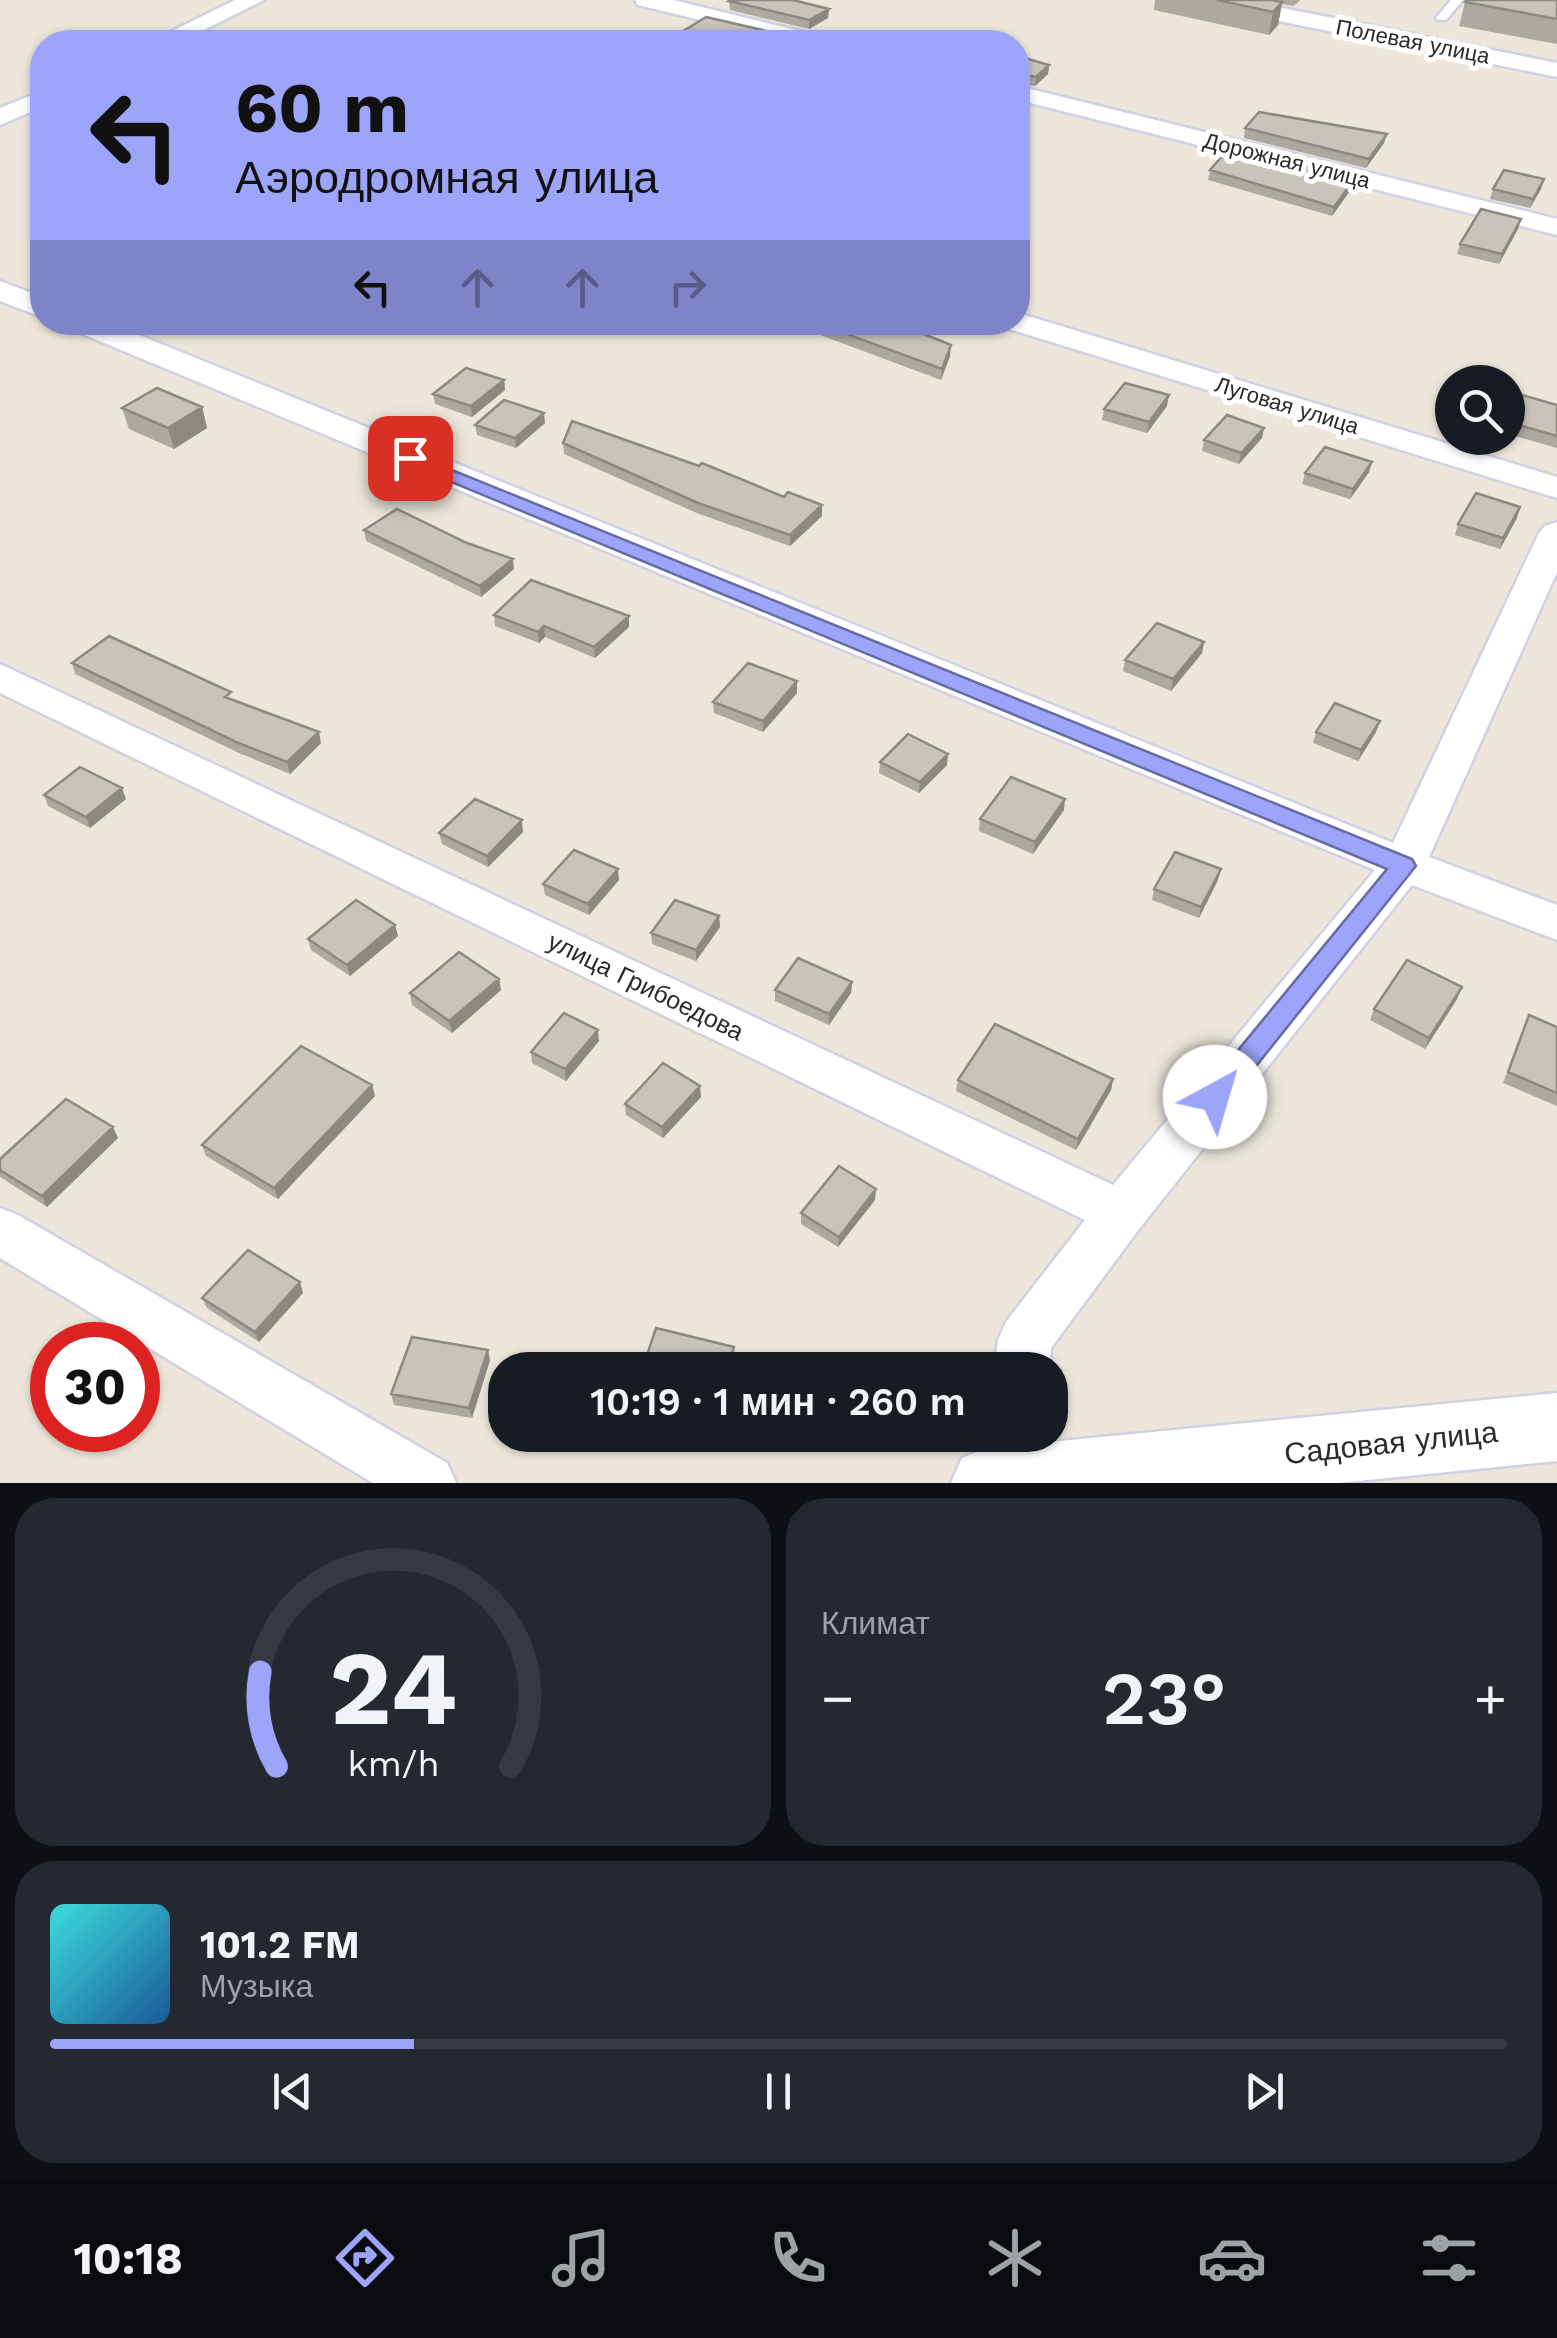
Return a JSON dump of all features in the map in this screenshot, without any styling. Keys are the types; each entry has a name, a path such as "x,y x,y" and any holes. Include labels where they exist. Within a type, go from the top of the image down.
{"street":[{"path":"188,30 253,0"},
{"path":"646,0 768,30"},
{"name":"Полевая улица","path":"1210,0 1557,70"},
{"name":"Дорожная улица","path":"1030,96 1557,228"},
{"path":"0,117 30,103"},
{"path":"0,290 30,303"},
{"name":"Луговая улица","path":"1030,326 1557,488"},
{"path":"110,335 1404,866 1557,923"},
{"path":"1023,1352 1024,1340 1121,1213 1404,866 1557,534"},
{"name":"улица Грибоедова","path":"0,677 1121,1213"},
{"path":"0,1231 427,1483"},
{"name":"Садовая улица","path":"1004,1466 1123,1476 1557,1427"}],"lane":[{"path":"1442,18 1457,0"}],"building":[{"path":"731,0 793,0 829,9 809,20"},
{"path":"1217,0 1272,0 1282,2 1273,12"},
{"path":"1557,0 1557,19 1465,2"},
{"path":"706,17 762,30 685,30"},
{"path":"1030,59 1049,65 1036,77 1030,76"},
{"path":"1259,112 1387,134 1369,159 1245,128"},
{"path":"1230,147 1355,178 1334,207 1210,170"},
{"path":"1504,170 1544,179 1533,199 1493,189"},
{"path":"1481,209 1521,219 1502,254 1460,244"},
{"path":"849,335 926,335 951,345 942,369"},
{"path":"466,368 504,380 471,406 433,394"},
{"path":"1125,383 1169,395 1149,422 1104,409"},
{"path":"157,388 202,407 168,428 122,408"},
{"path":"1525,396 1557,405 1557,436 1525,427"},
{"path":"504,400 544,413 515,438 475,425"},
{"path":"1227,415 1264,428 1241,453 1204,440"},
{"path":"572,421 699,466 702,463 784,497 788,492 822,505 790,535 698,503 563,443"},
{"path":"1325,447 1372,462 1353,489 1305,473"},
{"path":"1476,493 1520,507 1503,538 1458,524"},
{"path":"397,509 467,543 513,559 480,586 364,530"},
{"path":"531,580 629,616 594,647 544,626 538,632 494,615"},
{"path":"1157,623 1204,642 1173,679 1125,660"},
{"path":"109,636 231,692 225,697 319,732 287,762 236,742 72,663"},
{"path":"748,663 797,681 763,721 713,702"},
{"path":"1335,703 1380,721 1361,750 1316,732"},
{"path":"908,734 948,754 920,782 880,762"},
{"path":"80,767 122,788 86,817 44,795"},
{"path":"1011,777 1065,799 1035,842 980,819"},
{"path":"475,799 522,820 487,856 439,833"},
{"path":"574,850 618,869 588,904 543,884"},
{"path":"1175,852 1221,869 1201,907 1154,889"},
{"path":"356,900 395,925 347,965 308,939"},
{"path":"675,900 719,916 696,950 651,933"},
{"path":"459,952 499,979 449,1021 410,993"},
{"path":"798,958 852,982 829,1014 775,990"},
{"path":"1407,960 1462,987 1429,1038 1374,1009"},
{"path":"564,1013 598,1030 565,1069 531,1052"},
{"path":"1529,1015 1557,1027 1557,1093 1508,1072"},
{"path":"995,1024 1113,1079 1078,1139 958,1080"},
{"path":"301,1046 372,1085 274,1188 202,1145"},
{"path":"663,1063 700,1086 662,1127 625,1104"},
{"path":"66,1099 113,1127 42,1196 0,1170 0,1159"},
{"path":"839,1166 876,1189 839,1237 801,1213"},
{"path":"248,1250 300,1282 255,1332 202,1298"},
{"path":"656,1328 734,1347 732,1352 648,1352"},
{"path":"412,1337 488,1350 469,1408 391,1394"}],"route":[{"path":"410,458 1404,866 1215,1097"}]}
